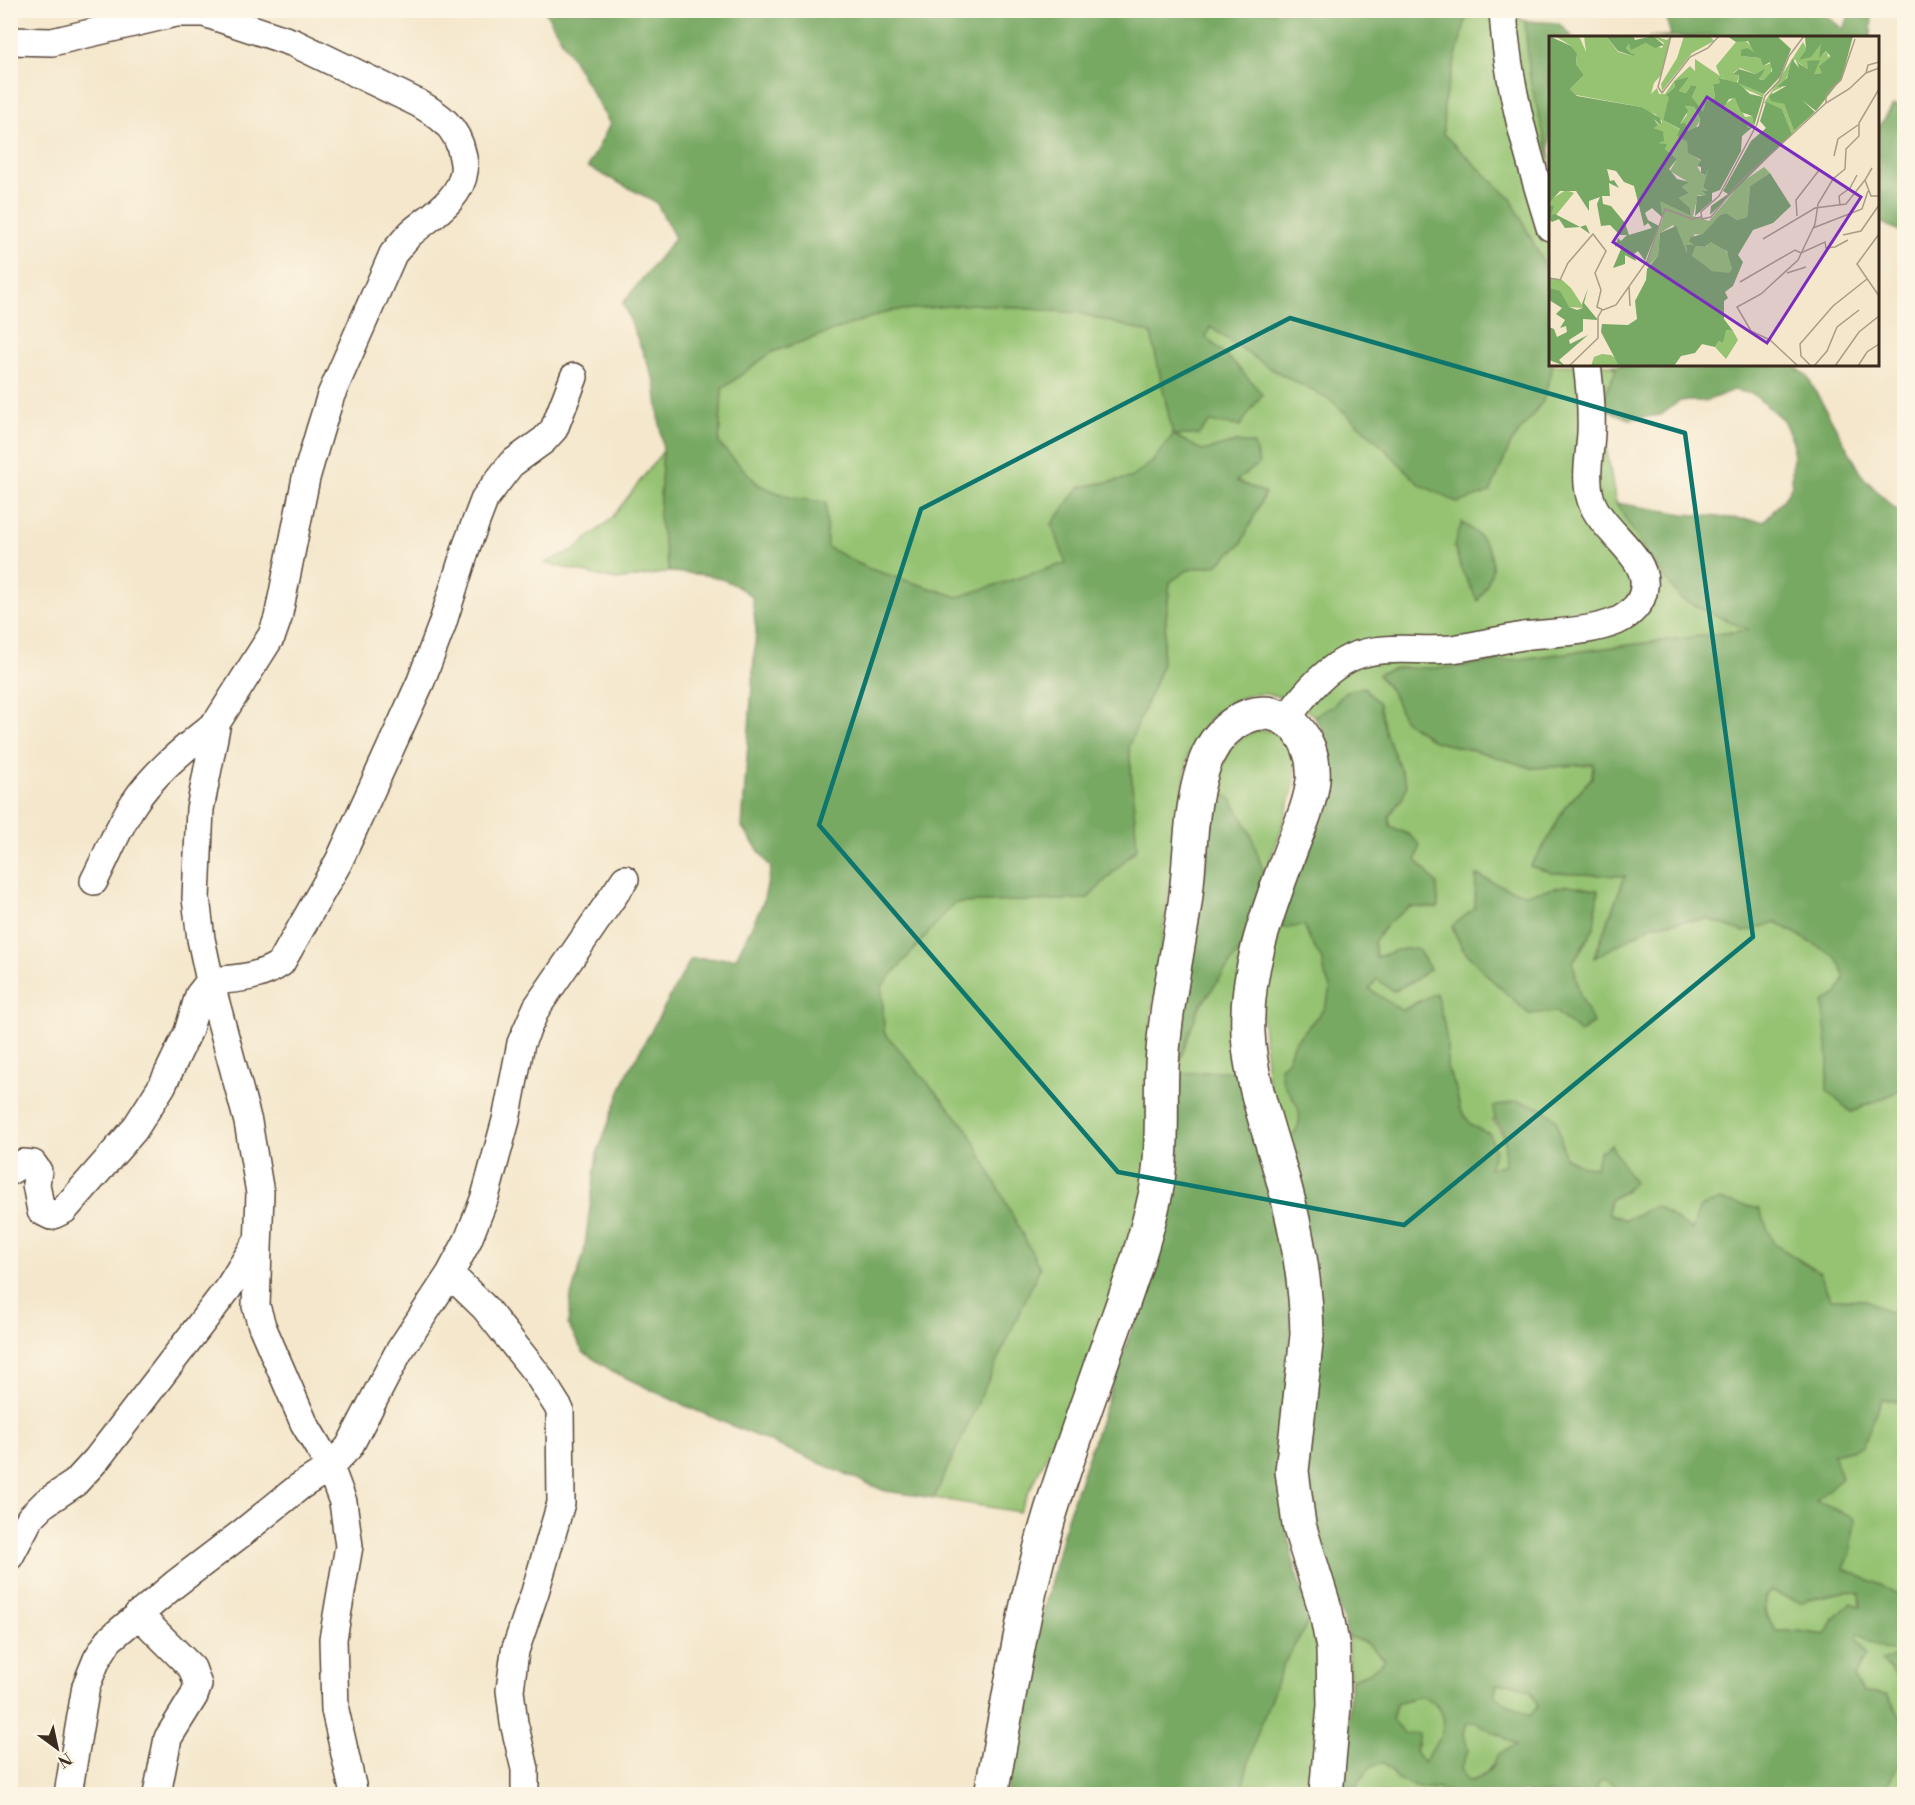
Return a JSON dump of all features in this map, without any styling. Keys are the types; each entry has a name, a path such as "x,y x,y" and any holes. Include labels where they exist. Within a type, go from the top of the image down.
{"main road":[{"path":"991,1794 1026,1613 1050,1516 1072,1445 1132,1280 1156,1188 1161,1154 1162,1063 1165,1028 1184,907 1196,796 1201,774 1209,753 1230,726 1242,719 1264,713 1287,719 1302,733 1311,751 1313,782 1307,808 1265,924 1255,959 1249,995 1248,1029 1255,1082 1291,1210 1302,1279 1307,1335 1292,1471 1299,1525 1326,1612 1333,1648 1334,1706 1326,1794"}],"street":[{"path":"1503,10 1504,35 1514,97 1549,220"},
{"path":"10,41 52,42 176,13 204,13 294,43 437,114 454,131 460,144 465,169 460,186 452,198 409,235 393,254 331,394 306,478 283,598 272,636 217,722 156,777 134,803 94,881"},
{"path":"1287,719 1303,696 1320,680 1351,658 1368,652 1389,649 1418,651 1454,648 1568,631 1616,621 1637,606 1645,585 1641,567 1598,514 1588,486 1591,431 1587,366"},
{"path":"10,1171 23,1163 33,1164 38,1172 36,1184 41,1211 51,1216 64,1210 134,1130 162,1086 188,1032 199,995 210,981 247,978 267,972 281,963 339,861 421,681 485,498 511,464 544,440 554,429 574,376"},
{"path":"217,722 200,809 196,898 201,939 248,1122 260,1193 256,1306 262,1326 304,1424 330,1467 343,1502 349,1546 333,1639 335,1710 354,1794"},
{"path":"68,1794 86,1686 97,1659 109,1640 138,1614 299,1487 330,1467 350,1447 398,1353 450,1274 468,1240 484,1197 506,1120 521,1043 537,1007 625,879"},
{"path":"10,1556 30,1518 45,1503 75,1483 97,1459 229,1287 259,1239"},
{"path":"450,1274 485,1308 538,1375 560,1410 561,1503 535,1592 514,1652 510,1690 514,1722 525,1769 525,1794"},
{"path":"138,1614 192,1668 198,1685 194,1696 168,1738 157,1794"}],"highlighted area":[{"path":"1290,318 1685,433 1753,937 1404,1225 1118,1172 819,825 921,509"}],"green space":[{"path":"545,11 1468,11 1444,101 1443,134 1511,199 1549,274 1549,366 1553,366 1543,401 1511,443 1490,492 1458,503 1419,484 1376,440 1332,401 1270,368 1210,327 1206,337 1262,394 1240,426 1210,422 1198,435 1174,435 1203,451 1236,442 1254,444 1259,464 1236,481 1265,493 1241,544 1216,565 1188,570 1170,582 1161,668 1129,745 1137,848 1087,899 954,903 882,986 884,1032 968,1130 1040,1268 934,1498 885,1491 679,1403 614,1372 583,1352 568,1325 571,1296 584,1253 597,1154 626,1076 691,959 736,958 763,903 771,868 742,827 756,630 752,597 742,589 723,580 669,572 659,516 663,451 655,382 623,303 675,238 656,202 588,167 610,124","holes":["974,304 1079,313 1151,333 1173,435 1152,462 1131,478 1080,487 1052,524 1066,563 958,597 867,568 827,547 826,502 791,498 759,485 719,444 722,389 772,352 889,311"]},
{"path":"1468,11 1503,11 1525,21 1530,79 1549,155 1549,274 1511,199 1443,134 1444,101"},
{"path":"1651,11 1820,11 1843,29 1852,11 1872,11 1871,36 1671,36 1667,19"},
{"path":"1525,21 1558,23 1572,36 1549,36 1549,155 1530,79"},
{"path":"1893,105 1904,107 1904,233 1879,221 1879,127"},
{"path":"974,304 1079,313 1151,333 1173,435 1152,462 1131,478 1080,487 1066,563 958,597 867,568 826,547 826,503 791,498 759,485 719,444 722,389 772,352 889,311"},
{"path":"1210,327 1270,368 1332,401 1376,440 1490,492 1511,443 1543,401 1553,366 1614,366 1616,370 1599,408 1616,503 1681,599 1749,630 1449,668 1395,668 1378,675 1393,694 1404,720 1434,741 1532,768 1593,764 1592,777 1565,807 1547,841 1530,866 1553,873 1625,876 1594,957 1655,924 1708,919 1744,932 1776,922 1836,957 1845,977 1833,1018 1827,1091 1852,1112 1899,1091 1904,1094 1904,1308 1890,1313 1866,1300 1830,1299 1820,1273 1774,1244 1692,1230 1656,1206 1625,1220 1608,1213 1610,1200 1627,1190 1620,1162 1611,1145 1597,1167 1582,1166 1565,1157 1556,1120 1493,1120 1503,1136 1505,1160 1504,1167 1489,1168 1472,1126 1460,1109 1455,1086 1447,1068 1447,1044 1443,1019 1422,999 1402,1011 1369,989 1377,978 1394,991 1430,969 1417,948 1397,950 1376,958 1374,942 1386,924 1409,907 1438,908 1437,884 1416,860 1409,835 1390,826 1389,816 1403,797 1407,785 1386,735 1379,704 1347,691 1333,706 1314,716 1295,703 1276,696 1258,694 1240,698 1224,706 1198,735 1188,755 1151,1019 1148,1184 1086,1374 1019,1512 934,1498 978,1401 968,1130 884,1032 882,986 954,903 1087,899 1137,848 1129,745 1161,668 1170,582 1188,570 1216,565 1241,544 1265,493 1236,481 1236,442 1203,451 1173,435 1210,422 1262,395 1236,365 1206,337","holes":["1462,523 1479,600 1462,571 1454,546","1477,875 1526,894 1569,885 1594,928 1573,962 1579,993 1593,1023 1580,1033 1556,1012 1529,1014 1462,948 1452,927 1475,908"]},
{"path":"1614,366 1672,366 1714,370 1717,366 1794,366 1807,376 1864,478 1895,509 1904,513 1904,1094 1899,1091 1851,1112 1827,1091 1828,1059 1823,1002 1837,994 1845,977 1836,957 1777,922 1744,932 1708,919 1655,924 1594,958 1625,876 1553,873 1530,866 1547,841 1565,807 1592,778 1593,764 1532,768 1434,741 1404,720 1393,694 1378,674 1395,668 1449,668 1748,630 1681,599 1647,554 1616,503 1685,514 1764,521 1784,499 1792,485 1793,441 1783,420 1753,394 1734,390 1706,401 1679,401 1661,415 1630,419 1599,408 1616,370"},
{"path":"663,451 659,516 669,572 616,580 545,563 575,549 611,519"},
{"path":"1462,523 1479,536 1491,555 1491,574 1478,601 1462,571 1454,545"},
{"path":"1364,687 1379,704 1386,735 1407,785 1403,797 1389,816 1390,826 1409,835 1420,845 1416,860 1437,884 1438,908 1409,907 1387,924 1374,942 1376,958 1397,950 1417,948 1430,969 1393,991 1377,979 1369,989 1402,1011 1436,993 1447,1044 1447,1068 1455,1086 1460,1109 1472,1126 1490,1134 1495,1151 1489,1168 1504,1166 1505,1153 1504,1134 1495,1118 1493,1107 1516,1101 1541,1107 1556,1119 1565,1157 1582,1166 1596,1167 1599,1152 1611,1145 1634,1183 1610,1200 1608,1213 1625,1220 1656,1206 1692,1230 1699,1208 1720,1200 1759,1209 1774,1244 1820,1273 1830,1299 1866,1300 1890,1313 1904,1308 1904,1402 1882,1399 1862,1447 1833,1454 1842,1478 1816,1501 1855,1518 1851,1552 1844,1569 1885,1587 1904,1599 1904,1685 1881,1660 1892,1659 1903,1653 1879,1647 1859,1633 1857,1638 1867,1656 1859,1666 1854,1678 1863,1692 1887,1694 1904,1723 1904,1759 1885,1786 1875,1794 1623,1794 1607,1779 1600,1780 1597,1787 1598,1794 1531,1794 1525,1791 1519,1794 1455,1794 1435,1788 1419,1788 1409,1785 1397,1778 1383,1762 1368,1771 1351,1794 1340,1794 1348,1730 1350,1680 1369,1673 1385,1660 1368,1644 1348,1636 1312,1521 1284,1138 1296,1131 1299,1113 1296,1103 1282,1080 1280,1067 1288,1060 1293,1044 1324,1009 1331,990 1323,961 1304,925 1288,928 1277,924 1329,787 1331,766 1328,746 1314,716 1333,706 1347,691","holes":["1771,1591 1800,1602 1846,1591 1860,1593 1861,1606 1851,1602 1834,1620 1826,1635 1776,1631 1764,1612 1765,1597","1510,1683 1531,1691 1538,1706 1530,1716 1495,1695 1496,1685","1419,1696 1440,1709 1444,1725 1436,1744 1423,1763 1415,1751 1419,1733 1405,1734 1392,1720 1396,1704","1476,1722 1516,1746 1498,1754 1491,1768 1479,1780 1467,1781 1461,1769 1468,1750 1464,1733 1467,1723"]},
{"path":"1258,730 1273,731 1287,742 1296,760 1295,783 1280,834 1264,874 1251,834 1232,800 1216,788 1224,760 1233,745"},
{"path":"1216,788 1232,800 1251,834 1264,874 1249,937 1198,1009 1175,1074 1176,1040 1201,901"},
{"path":"1476,875 1526,894 1569,885 1598,890 1594,928 1573,962 1579,993 1593,1022 1580,1033 1556,1012 1529,1014 1462,948 1452,926 1475,908"},
{"path":"1277,924 1288,928 1304,924 1311,942 1323,961 1331,990 1324,1009 1293,1044 1288,1060 1300,1121 1297,1131 1284,1138 1267,1077 1262,1009"},
{"path":"1249,937 1241,1070 1175,1074 1198,1009"},
{"path":"1241,1070 1292,1289 1284,1519 1297,1576 1311,1617 1283,1665 1254,1743 1240,1794 1006,1794 1043,1613 1066,1521 1160,1246 1173,1194 1179,1141 1175,1074"},
{"path":"1882,1399 1904,1402 1904,1599 1885,1587 1843,1569 1851,1552 1815,1501 1842,1478 1833,1454 1862,1447"},
{"path":"1770,1591 1800,1602 1845,1591 1860,1593 1861,1607 1834,1619 1826,1635 1776,1631 1767,1616 1765,1606 1766,1596"},
{"path":"1311,1617 1318,1656 1319,1679 1312,1794 1240,1794 1254,1743 1283,1665"},
{"path":"1859,1633 1904,1653 1882,1661 1904,1685 1904,1723 1887,1694 1862,1692 1854,1678 1859,1666 1867,1656 1857,1638"},
{"path":"1348,1636 1368,1644 1386,1660 1369,1673 1350,1680"},
{"path":"1510,1683 1531,1691 1538,1706 1531,1716 1495,1695 1496,1685"},
{"path":"1419,1696 1432,1700 1443,1716 1444,1728 1423,1763 1415,1751 1418,1744 1405,1735 1392,1721 1396,1704"},
{"path":"1476,1722 1516,1746 1498,1754 1490,1769 1482,1776 1467,1781 1461,1769 1468,1750 1464,1733 1467,1723"},
{"path":"1904,1740 1904,1794 1875,1794 1885,1786 1903,1759"},
{"path":"1383,1762 1397,1778 1419,1788 1435,1788 1455,1794 1351,1794 1368,1771"},
{"path":"1600,1779 1607,1779 1623,1794 1598,1794 1597,1787"}]}
